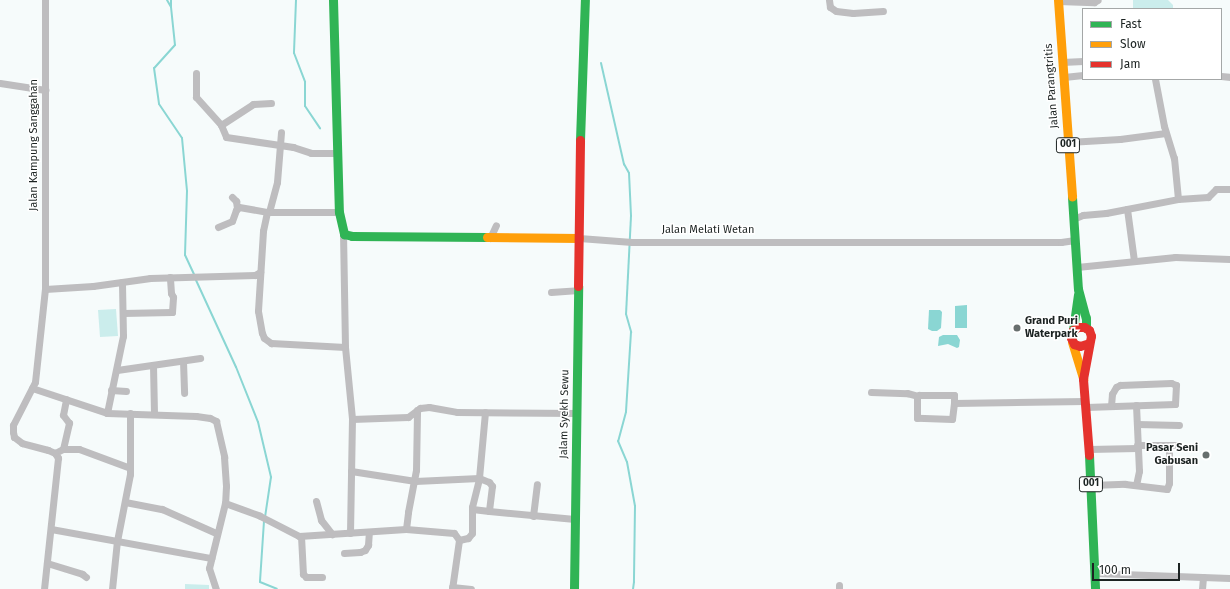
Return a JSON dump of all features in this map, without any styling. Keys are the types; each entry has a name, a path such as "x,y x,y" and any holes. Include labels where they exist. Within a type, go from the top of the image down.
{"street":[{"name":"Jalan Kampung Sanggahan","path":"45,0 45,289 35,379 13,425 14,437 22,443 55,453"},
{"path":"333,0 339,212 343,232 345,348 352,419 350,533"},
{"name":"Jalam Syekh Sewu","path":"574,589 581,83 585,0"},
{"path":"829,0 832,9 840,12 883,11"},
{"path":"1058,1 1094,2 1098,0"},
{"name":"Jalan Parangtritis","path":"1058,1 1077,267 1078,289 1073,330"},
{"path":"1062,62 1082,61"},
{"path":"196,73 196,97 221,125 226,137 301,149 311,153 337,153"},
{"path":"1064,77 1082,75"},
{"path":"1155,80 1166,133 1174,158 1178,199"},
{"path":"0,83 45,90"},
{"path":"221,125 253,104 271,103"},
{"path":"281,132 281,146 276,187 263,231 258,317 262,333 268,341 279,344 345,348"},
{"path":"1068,142 1120,139 1166,133"},
{"path":"1073,219 1083,215 1106,213 1178,199 1208,197 1216,189 1230,189"},
{"path":"218,227 232,221 237,208 236,199 232,197"},
{"path":"237,208 242,207 268,212 339,212"},
{"path":"1127,208 1134,261"},
{"path":"490,238 496,225"},
{"name":"Jalan Melati Wetan","path":"343,232 346,235 352,236 579,238 632,242 1060,242 1075,240"},
{"path":"1077,267 1175,258 1230,259"},
{"path":"45,289 89,287 170,277 255,275 260,272"},
{"path":"123,313 172,312 173,297 171,293 170,277"},
{"path":"107,413 123,336 122,282"},
{"name":"Jalan Parangtritis","path":"1078,289 1086,318 1086,328"},
{"path":"551,292 578,290"},
{"path":"1073,330 1081,326 1086,328"},
{"name":"001","path":"1083,380 1088,360 1090,333 1086,328"},
{"name":"001","path":"1073,330 1071,335 1072,342 1083,380 1089,449 1095,589"},
{"path":"1072,342 1080,346 1089,343"},
{"path":"116,370 200,358"},
{"path":"183,361 184,393"},
{"path":"153,365 154,414"},
{"path":"954,403 1085,404 1111,406 1175,404 1176,384 1120,385 1112,394 1111,406"},
{"path":"32,388 107,413 196,416 210,418 216,421 225,466 225,503 216,533 211,558 210,572 216,589"},
{"path":"111,390 126,391"},
{"path":"872,392 907,393 918,396 954,395 952,419 918,420 918,396"},
{"path":"63,449 69,423 63,415 66,400"},
{"path":"1136,405 1139,471 1136,485"},
{"path":"352,419 408,417 417,410 429,408 452,411 577,413"},
{"path":"406,529 415,481 418,452 417,410"},
{"path":"459,540 468,538 471,535 472,509 479,478 485,412"},
{"path":"112,589 117,541 130,468 130,413"},
{"path":"1137,424 1179,425"},
{"path":"1089,449 1172,445 1169,483 1167,489 1136,485 1091,485"},
{"path":"44,589 58,461 55,453 63,449 84,450 130,468"},
{"path":"351,471 415,481 479,478 492,484 488,511"},
{"path":"533,516 537,484"},
{"path":"316,501 321,520 332,534"},
{"path":"125,502 162,508 216,533"},
{"path":"225,503 260,516 296,535 301,536 406,529 454,533 459,540 452,588 471,589"},
{"path":"472,509 575,519"},
{"path":"51,529 211,558"},
{"path":"344,553 360,552 365,550 368,545 369,532"},
{"path":"301,536 303,574 306,577 322,577"},
{"path":"47,563 82,574 86,577"},
{"path":"1095,573 1230,578"},
{"path":"1202,589 1203,577"}],"shaded area":[{"path":"1133,0 1168,0 1173,5 1173,8 1133,8"},
{"path":"116,309 118,336 100,337 98,310"},
{"path":"185,584 209,585 209,589 185,589"}],"water":[{"path":"967,305 967,328 955,328 955,306"},
{"path":"929,310 940,310 942,312 941,328 937,331 928,329"},
{"path":"943,335 957,335 960,340 959,347 957,348 948,344 938,346 939,337"}],"waterway":[{"path":"167,0 171,7 175,45 154,68 159,104 182,138 187,191 185,255 194,274"},
{"path":"171,0 171,7"},
{"path":"296,0 294,53 305,82 305,106 320,128"},
{"path":"601,63 624,164 629,173 631,216 626,314 631,332 626,412 618,441 627,462 635,506 633,589"},
{"path":"195,278 236,367 258,422 271,477 265,517"},
{"path":"264,521 260,582 277,589"}],"traffic: fast":[{"path":"333,0 339,212 344,234 352,236 487,237"},
{"path":"580,140 585,0"},
{"path":"1072,197 1078,289 1086,318 1086,328"},
{"path":"574,589 578,286"},
{"path":"1073,330 1078,294"},
{"path":"1089,455 1095,589"}],"traffic: slow":[{"path":"1058,0 1072,197"},
{"path":"487,237 579,238"},
{"path":"1072,342 1083,379"}],"traffic: jam":[{"path":"578,286 580,140"},
{"path":"1089,343 1080,346 1074,344 1071,338 1073,330 1078,327 1084,327 1089,330 1091,336 1083,379 1089,455"}],"place":[{"name":"Grand Puri Waterpark","path":"1017,328"},
{"name":"Pasar Seni Gabusan","path":"1206,455"}]}
